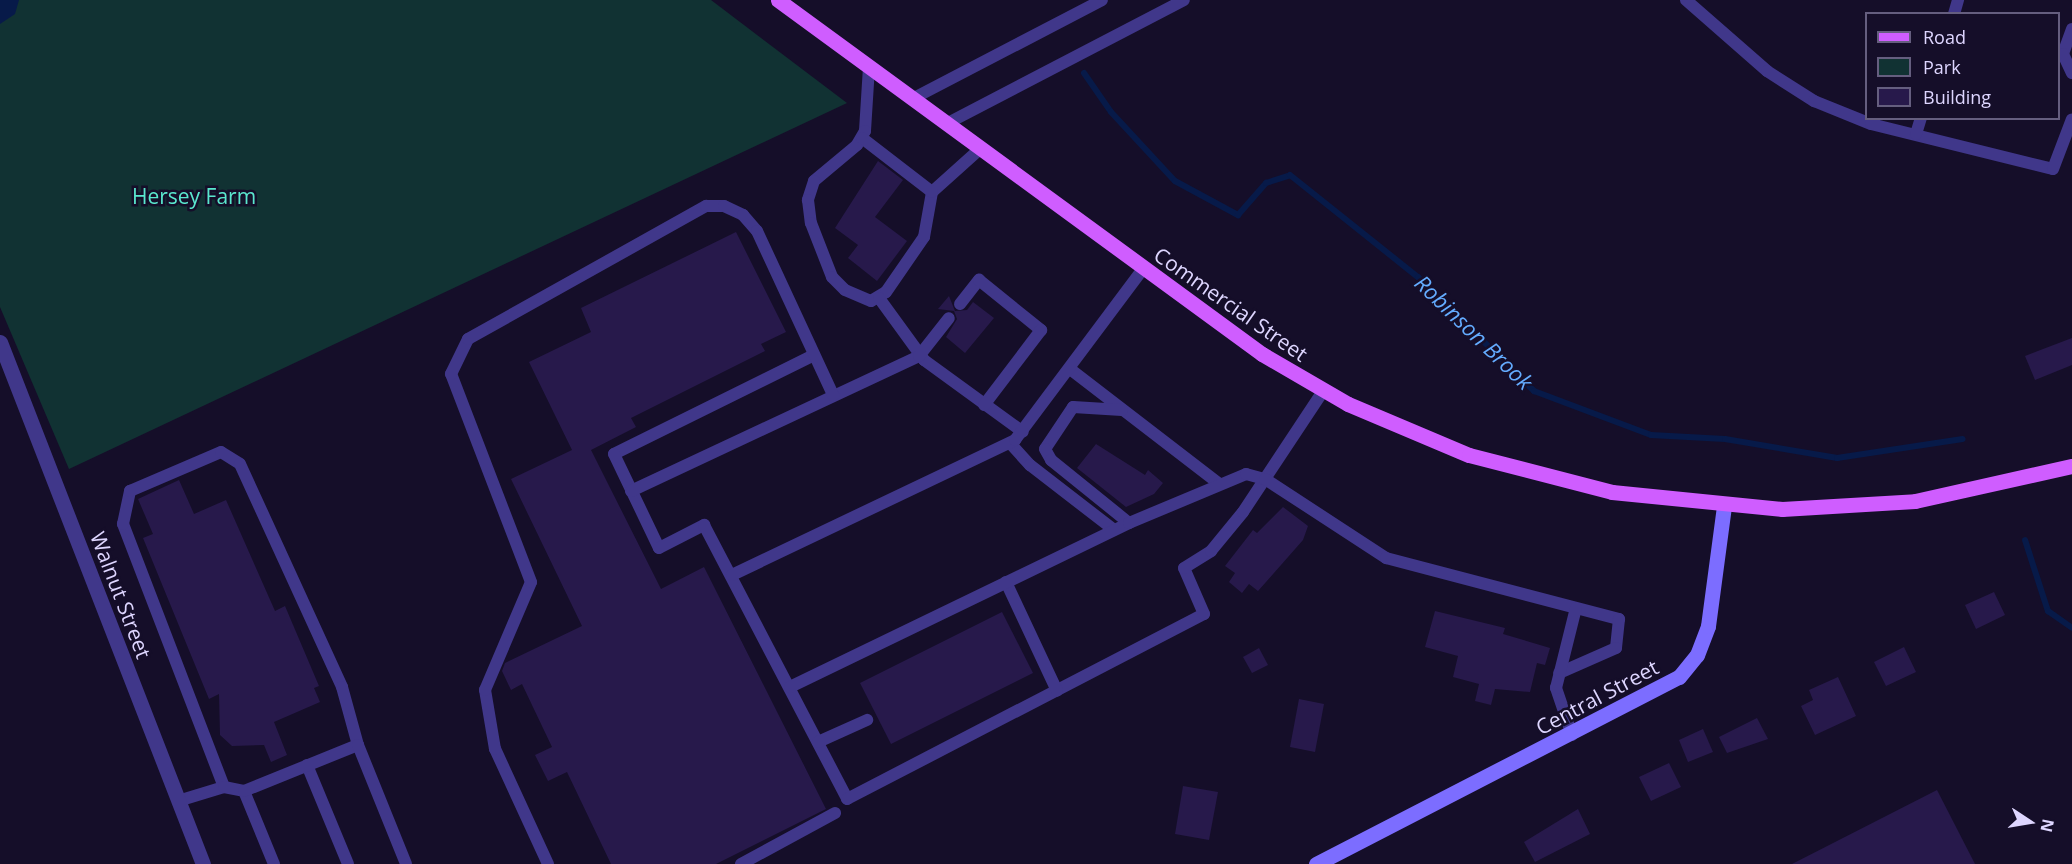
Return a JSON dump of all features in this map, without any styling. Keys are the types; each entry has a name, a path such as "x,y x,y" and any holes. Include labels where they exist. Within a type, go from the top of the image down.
{"main road":[{"name":"Commercial Street","path":"778,0 1143,269 1323,391 1394,426 1492,462 1591,488 1724,506"},
{"path":"1724,506 1837,508 1915,501 2072,466"},
{"name":"Central Street","path":"1316,864 1653,694 1692,663 1708,626 1724,506"}],"street":[{"name":"Walnut Street","path":"0,342 203,864"}],"lane":[{"path":"912,99 1102,0"},
{"path":"946,124 1161,5 1184,0"},
{"path":"1686,0 1767,71 1814,101 1871,124 2053,169 2072,119"},
{"path":"2072,29 2063,54 2072,73"},
{"path":"869,67 862,138 814,181 807,208 838,284 862,300 879,298 921,244 932,192 980,149"},
{"path":"1916,134 1920,120"},
{"path":"862,138 932,192"},
{"path":"548,864 495,749 485,690 531,582 451,374 468,339 715,205 743,214 757,231 833,395"},
{"path":"732,575 1010,443 1023,432 1143,269"},
{"path":"960,304 979,280 1041,330 984,405"},
{"path":"879,298 919,356 1023,432"},
{"path":"631,491 919,356 949,318"},
{"path":"814,354 614,454 659,548 704,525 847,799 1204,614 1184,567 1219,543 1265,479 1323,391"},
{"path":"1070,369 1218,483"},
{"path":"1122,410 1073,407 1045,449 1051,460 1129,523"},
{"path":"1010,443 1030,465 1114,530"},
{"path":"224,787 123,524 130,491 221,452 240,464 342,687 358,745 406,864"},
{"path":"790,687 1114,530 1218,483 1246,474 1265,479 1386,558 1619,619 1616,648 1559,673"},
{"path":"1006,582 1058,691"},
{"path":"1572,735 1556,694 1559,673 1576,608"},
{"path":"818,742 867,720"},
{"path":"178,801 224,787 244,791 358,745"},
{"path":"307,765 348,864"},
{"path":"244,791 274,864"},
{"path":"741,864 835,813"}],"green space":[{"name":"Hersey Farm","path":"0,0 711,0 847,103 69,469 0,307"}],"water":[{"path":"0,0 19,0 15,14 0,24"}],"building":[{"path":"878,161 903,180 875,217 907,241 877,281 848,258 858,245 835,228"},
{"path":"736,232 786,332 761,344 765,351 631,418 636,427 591,450 661,589 704,567 826,809 716,864 611,864 567,772 548,781 535,755 552,747 522,684 511,690 502,671 505,663 582,626 511,479 572,450 529,362 591,332 581,308"},
{"path":"949,296 955,311 967,310 973,302 994,318 965,353 946,337 957,319 954,311 938,309"},
{"path":"2072,338 2072,365 2035,380 2025,356"},
{"path":"1096,444 1145,475 1148,470 1163,483 1154,494 1126,507 1077,468"},
{"path":"179,480 194,514 226,500 275,611 285,606 319,686 314,688 320,702 274,722 287,755 271,762 264,745 232,746 220,735 219,694 209,699 143,538 153,534 138,499"},
{"path":"1283,507 1308,526 1303,540 1258,591 1249,584 1242,593 1229,582 1235,573 1225,566 1253,530 1257,533"},
{"path":"1994,592 2005,615 1976,629 1965,605"},
{"path":"1435,611 1505,628 1503,634 1550,648 1545,665 1537,663 1530,692 1495,689 1491,705 1475,701 1479,684 1453,677 1458,656 1425,647"},
{"path":"1002,612 1033,673 891,744 860,683"},
{"path":"1904,647 1916,672 1886,686 1874,662"},
{"path":"1259,648 1268,665 1252,673 1243,657"},
{"path":"1838,677 1856,716 1815,735 1801,706 1813,700 1809,690"},
{"path":"1299,699 1324,704 1315,752 1290,747"},
{"path":"1757,718 1768,739 1727,753 1719,737"},
{"path":"1703,729 1713,752 1688,762 1679,740"},
{"path":"1669,763 1681,787 1651,801 1639,777"},
{"path":"1183,786 1218,792 1209,840 1175,834"},
{"path":"1937,790 1975,864 1792,864"},
{"path":"1578,809 1590,834 1535,862 1524,842"}],"waterway":[{"name":"Robinson Brook","path":"1084,73 1111,112 1175,181 1238,215 1266,183 1290,175 1418,277 1534,391 1651,435 1725,439 1837,458 1963,439"},
{"name":"Robinson Brook","path":"2025,540 2048,611 2072,628"}]}
